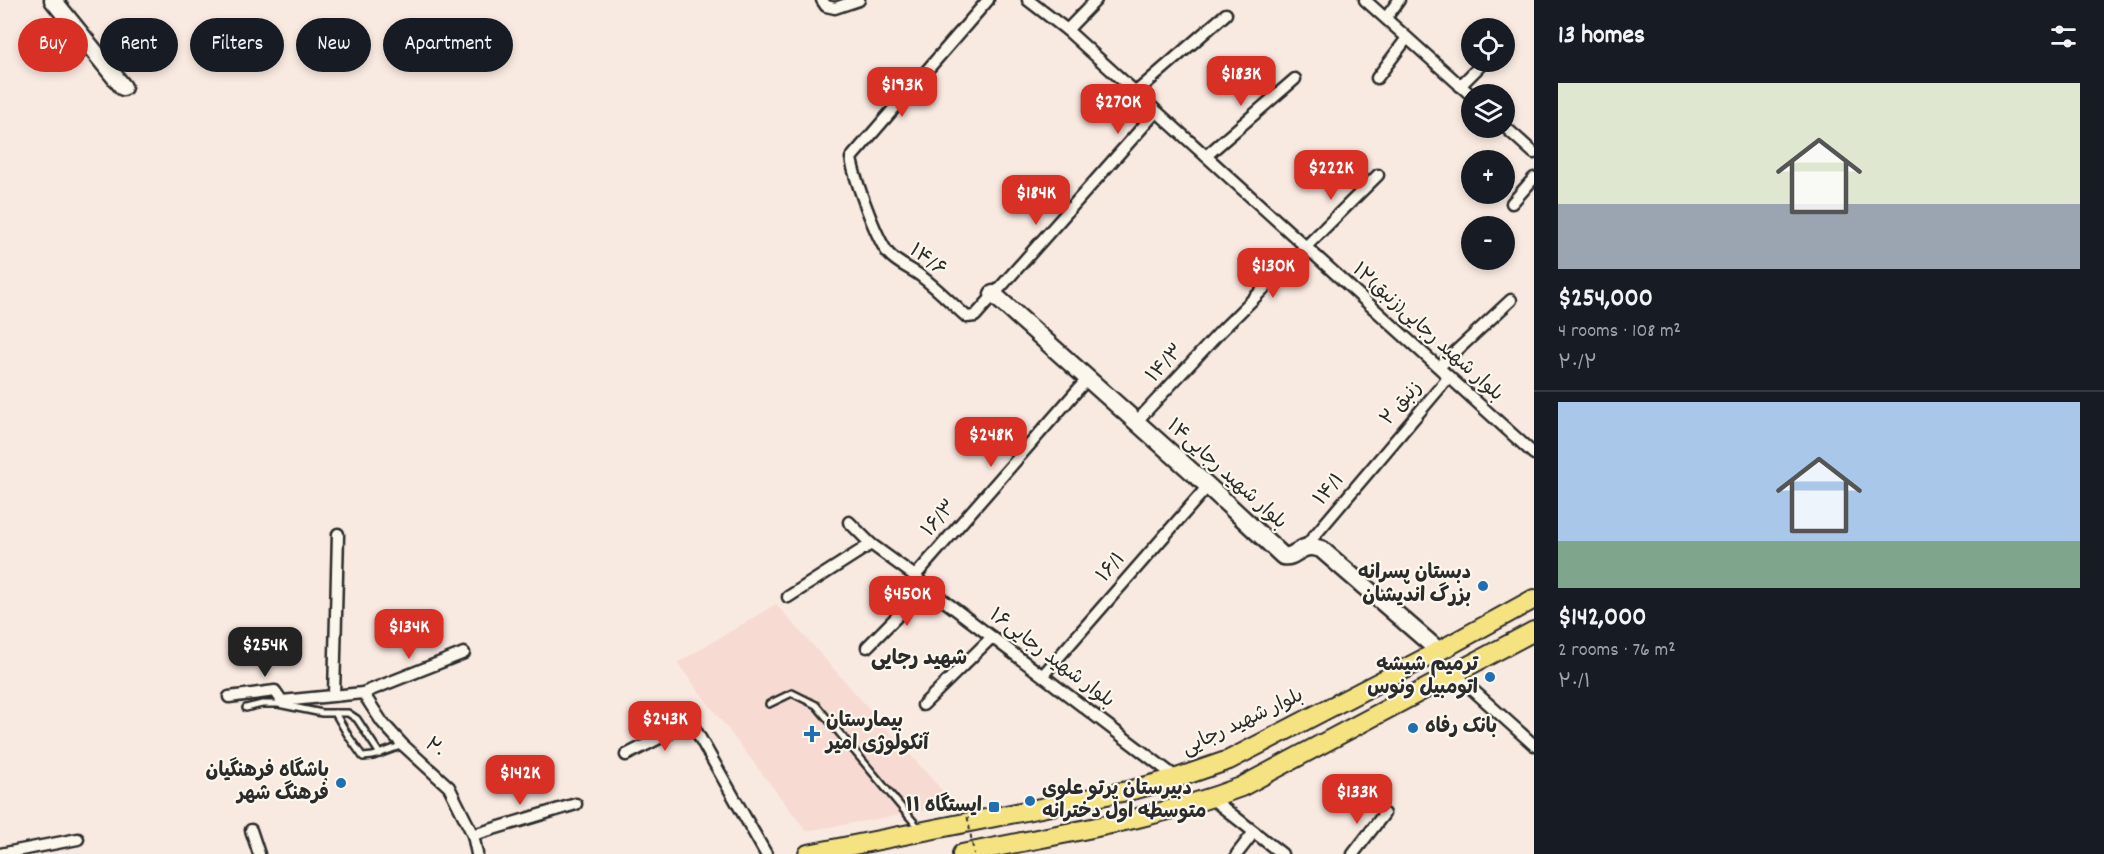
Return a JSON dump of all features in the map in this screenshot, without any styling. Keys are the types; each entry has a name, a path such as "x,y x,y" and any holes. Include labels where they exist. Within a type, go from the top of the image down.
{"main road":[{"name":"بلوار شهید رجایی","path":"808,854 1132,790 1177,778 1229,760 1534,599"},
{"path":"962,854 1139,819 1241,787 1534,631"}],"street":[{"path":"53,0 123,87"},
{"path":"822,0 826,6 835,8 859,0"},
{"name":"۱۴/۶","path":"988,0 930,64 851,158 862,196 883,246 897,262 922,276 967,317 975,316 1101,177 1156,112"},
{"name":"۱۲بلوار شهید رجایی(زنبق)","path":"1028,0 1067,30 1534,454"},
{"path":"1067,30 1096,0"},
{"path":"1365,0 1460,86 1474,72"},
{"path":"1386,18 1399,0"},
{"path":"1135,93 1226,14"},
{"path":"1377,78 1407,38"},
{"path":"1206,156 1295,79"},
{"path":"1515,136 1534,153"},
{"name":"۱۴/۳","path":"1136,422 1221,331 1378,175"},
{"path":"1515,200 1534,178"},
{"name":"بلوار شهید رجایی۱۴","path":"993,294 1283,556 1291,556 1305,547"},
{"path":"1439,367 1511,300"},
{"name":"زنبق ۲","path":"1382,455 1449,377"},
{"name":"۱۶/۳","path":"915,576 1088,378"},
{"name":"۱۴/۱","path":"1305,547 1382,455"},
{"name":"۱۶/۱","path":"1043,675 1208,486"},
{"name":"بلوار شهید رجایی۱۶","path":"849,522 871,544 915,576 926,587 1177,778"},
{"path":"334,695 338,534"},
{"path":"788,597 871,544"},
{"path":"1305,547 1317,547 1325,551 1439,651"},
{"path":"867,647 926,587"},
{"path":"923,705 992,637"},
{"path":"229,696 275,691 282,701 363,693 464,653"},
{"path":"1454,674 1534,746"},
{"name":"۲۰","path":"363,693 381,722 449,787 472,835 477,854"},
{"path":"626,755 691,723 765,854"},
{"path":"1211,798 1282,854"},
{"path":"472,835 576,804"},
{"path":"1353,854 1384,814"},
{"path":"251,830 259,854"},
{"path":"1237,854 1254,832"},
{"path":"0,854 78,838"}],"lane":[{"path":"770,704 792,693 816,705 921,832"},
{"path":"246,708 262,704 278,704 322,713 352,714 381,754"},
{"path":"335,713 360,754 367,757 403,745"}],"path":[{"path":"966,808 974,854"}],"shaded area":[{"name":"بیمارستان آنکولوژی امیر","path":"776,604 956,806 806,831 677,663"}],"place":[{"name":"دبستان پسرانه بزرگ اندیشان","path":"1483,586"},
{"name":"ترمیم شیشه اتومبیل ونوس","path":"1490,677"},
{"name":"بانک رفاه","path":"1413,728"},
{"name":"بیمارستان آنکولوژی امیر","path":"812,734"},
{"name":"باشگاه فرهنگیان فرهنگ شهر","path":"341,783"},
{"name":"دبیرستان پرتو علوی متوسطه اول دخترانه","path":"1030,801"},
{"name":"ایستگاه ۱۱","path":"994,807"}],"district":[{"name":"شهید رجایی","path":"919,660"}]}
